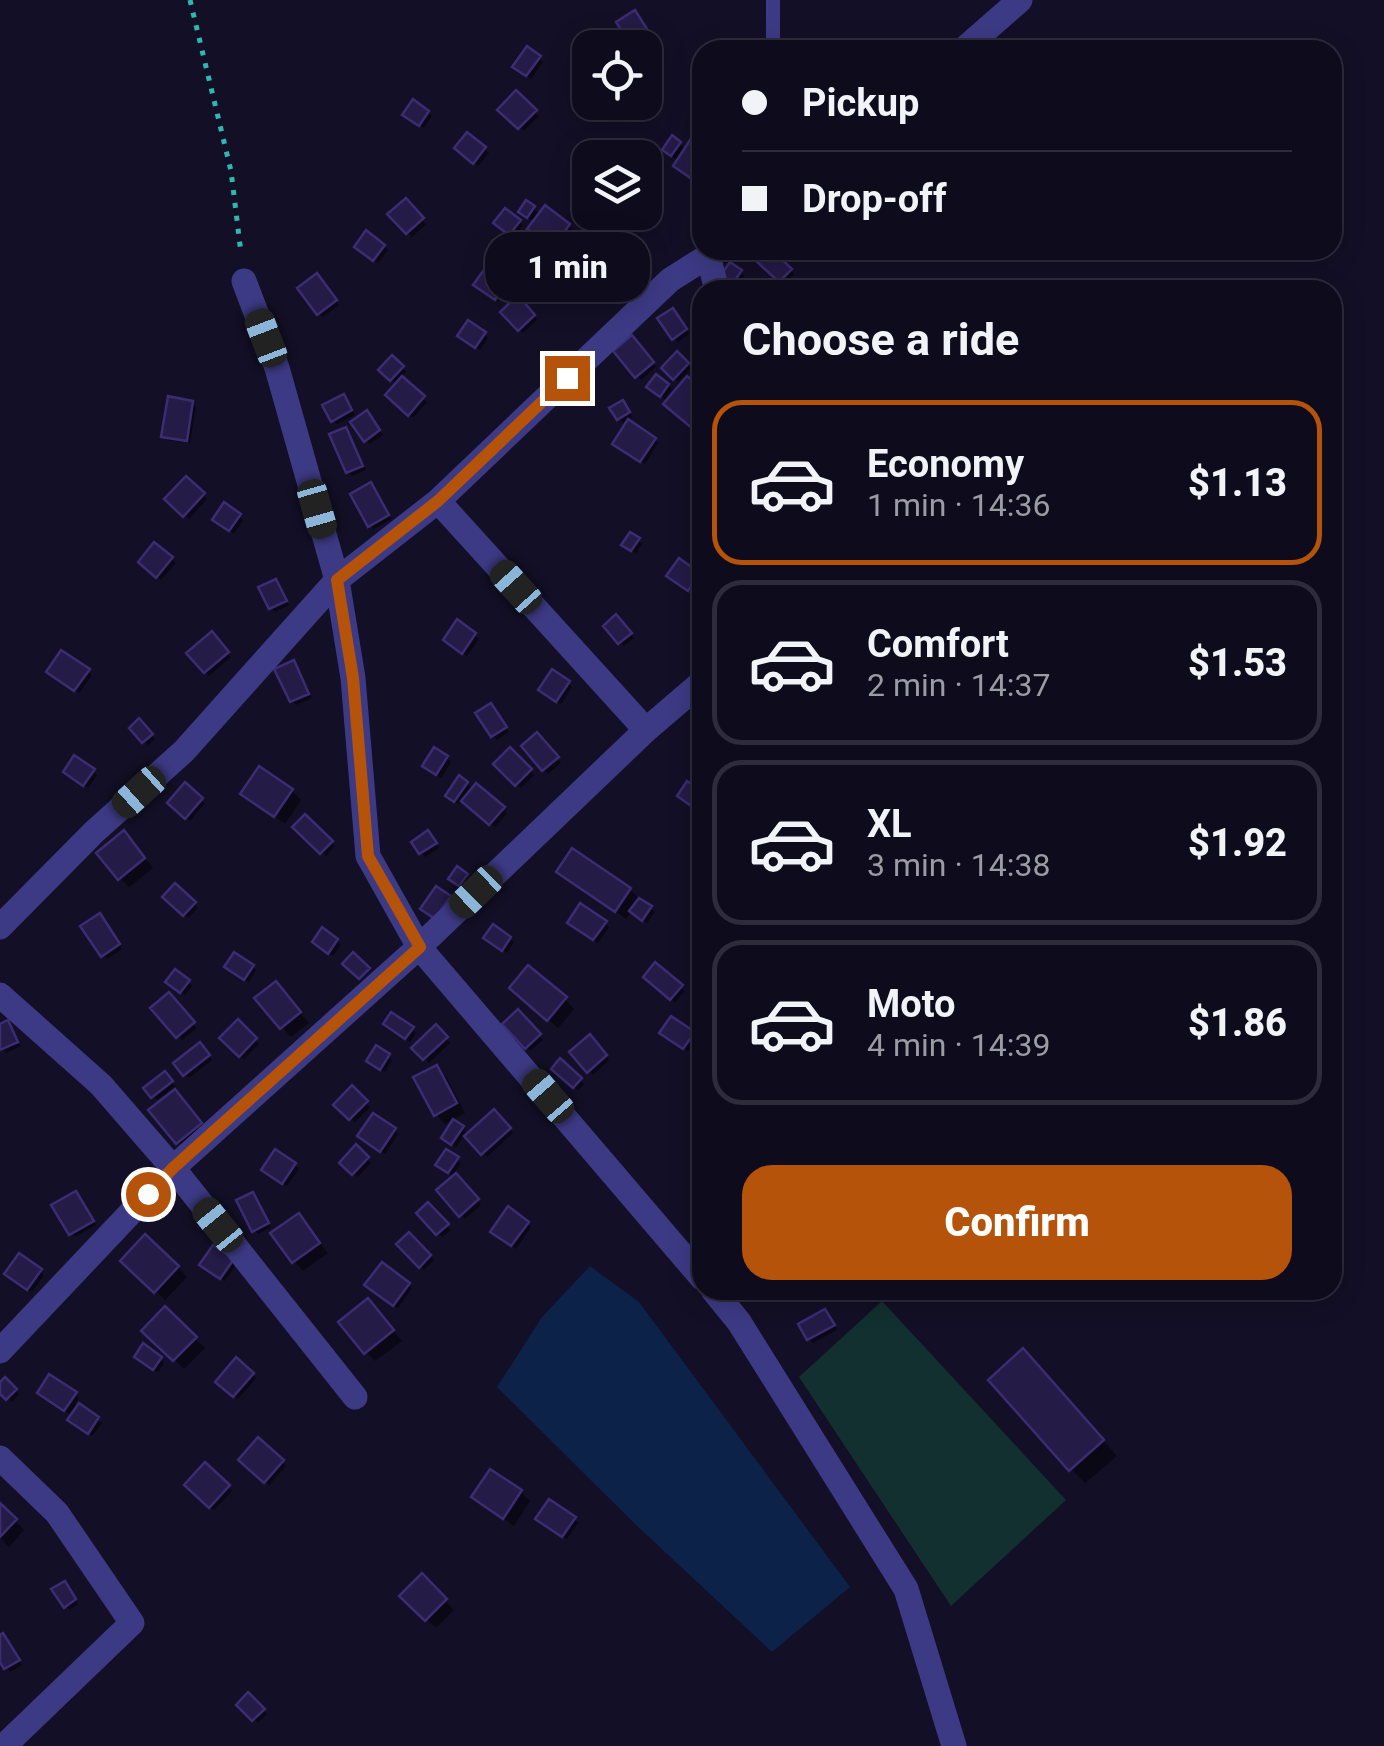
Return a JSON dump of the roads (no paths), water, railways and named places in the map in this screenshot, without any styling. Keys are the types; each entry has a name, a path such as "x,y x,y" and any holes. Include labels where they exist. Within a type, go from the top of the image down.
{"street":[{"path":"974,40 1020,0"},
{"path":"0,927 94,832 184,751 337,580 438,501 670,280 700,260"},
{"path":"244,281 277,368 337,580 353,678 368,856 420,947 692,1266"},
{"path":"438,501 646,730"},
{"path":"0,1351 173,1168 420,947 692,691"},
{"path":"0,995 102,1084 355,1397"},
{"path":"721,1300 739,1322 906,1589 954,1746"},
{"path":"0,1458 58,1513 132,1623 4,1746"}],"lane":[{"path":"773,40 774,0"}],"water":[{"path":"590,1266 639,1302 850,1587 772,1652 497,1387 542,1317"}]}
